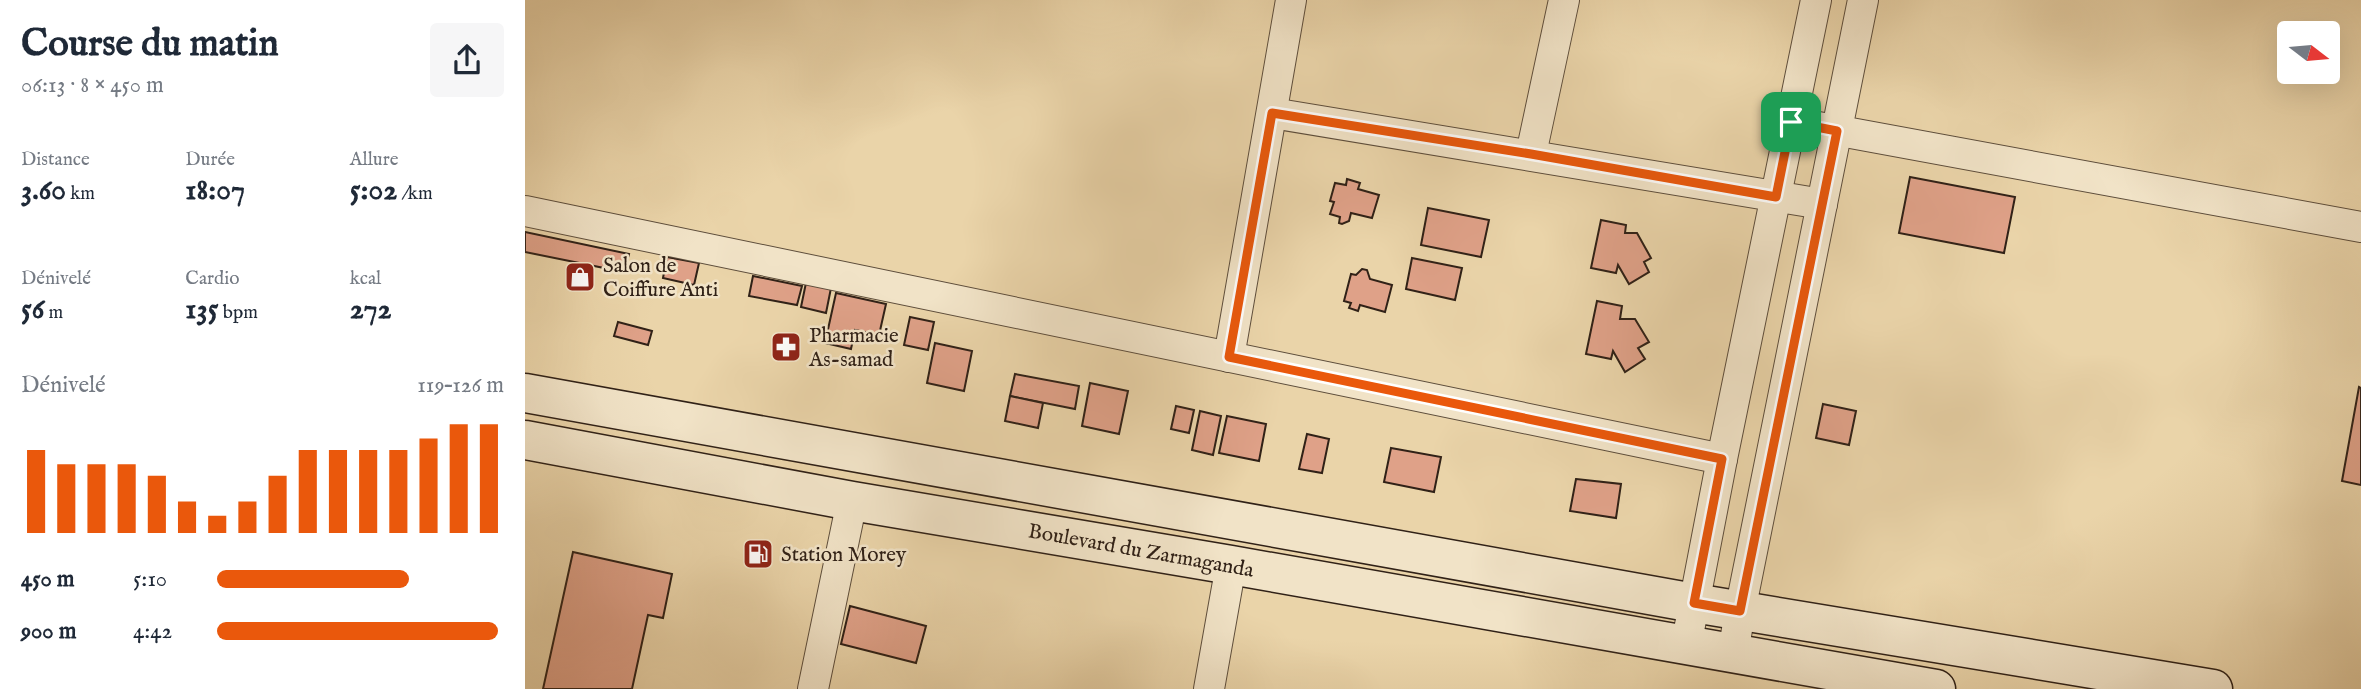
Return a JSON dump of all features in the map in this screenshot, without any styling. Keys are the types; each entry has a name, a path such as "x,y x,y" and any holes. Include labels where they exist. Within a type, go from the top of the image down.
{"main road":[{"path":"525,393 1694,603 2213,689"},
{"name":"Boulevard du Zarmaganda","path":"525,440 852,501 1746,655 1877,684 1936,689"}],"street":[{"path":"1229,357 1291,0"},
{"path":"1531,154 1564,0"},
{"path":"1686,646 1816,0"},
{"path":"1746,655 1740,611 1863,0"},
{"path":"1272,113 1822,204"},
{"path":"1791,122 2361,227"},
{"path":"525,211 1722,459"},
{"path":"813,689 852,501"},
{"path":"1209,689 1231,565"}],"building":[{"path":"1910,177 2015,197 2004,253 1899,233"},
{"path":"1347,179 1360,183 1358,189 1379,195 1372,218 1351,213 1349,221 1342,224 1339,223 1340,217 1330,214 1335,183 1346,185"},
{"path":"1428,208 1489,220 1481,257 1421,245"},
{"path":"1601,220 1626,225 1625,233 1637,233 1651,258 1644,262 1649,272 1629,284 1618,265 1616,273 1591,268"},
{"path":"525,232 629,254 624,272 525,252"},
{"path":"667,257 699,263 694,285 663,278"},
{"path":"1412,258 1462,268 1455,300 1406,289"},
{"path":"1362,269 1367,270 1370,279 1392,285 1385,312 1360,305 1358,311 1349,308 1351,303 1344,301 1351,274 1356,275"},
{"path":"753,276 802,286 797,305 749,296"},
{"path":"807,278 832,283 826,313 801,307"},
{"path":"836,293 886,304 879,335 855,330 851,349 825,343"},
{"path":"1597,301 1622,306 1620,319 1635,319 1649,342 1638,348 1645,359 1625,372 1613,351 1611,359 1586,354"},
{"path":"910,317 934,322 928,350 904,345"},
{"path":"618,322 652,331 648,345 614,336"},
{"path":"935,343 972,351 964,391 927,383"},
{"path":"1015,374 1079,386 1075,409 1010,396"},
{"path":"1090,383 1128,391 1119,434 1082,426"},
{"path":"2359,387 2361,388 2361,485 2342,481"},
{"path":"1010,396 1043,403 1038,428 1005,421"},
{"path":"1823,404 1856,411 1849,445 1816,438"},
{"path":"1176,406 1194,410 1189,433 1171,429"},
{"path":"1200,411 1221,416 1213,455 1192,450"},
{"path":"1227,416 1266,424 1259,461 1219,453"},
{"path":"1307,434 1329,439 1322,473 1299,469"},
{"path":"1391,448 1441,457 1434,492 1384,482"},
{"path":"1576,479 1621,484 1616,518 1570,511"},
{"path":"573,552 672,574 663,618 648,615 632,689 543,689"},
{"path":"850,606 926,626 916,663 841,644"}],"place":[{"name":"Salon de Coiffure Anti","path":"580,277"},
{"name":"Pharmacie As-samad","path":"786,347"},
{"name":"Station Morey","path":"758,554"}],"route":[{"path":"1272,113 1531,154 1776,197 1791,122 1837,131 1740,611 1694,603 1722,459 1229,357 1272,113"}]}
